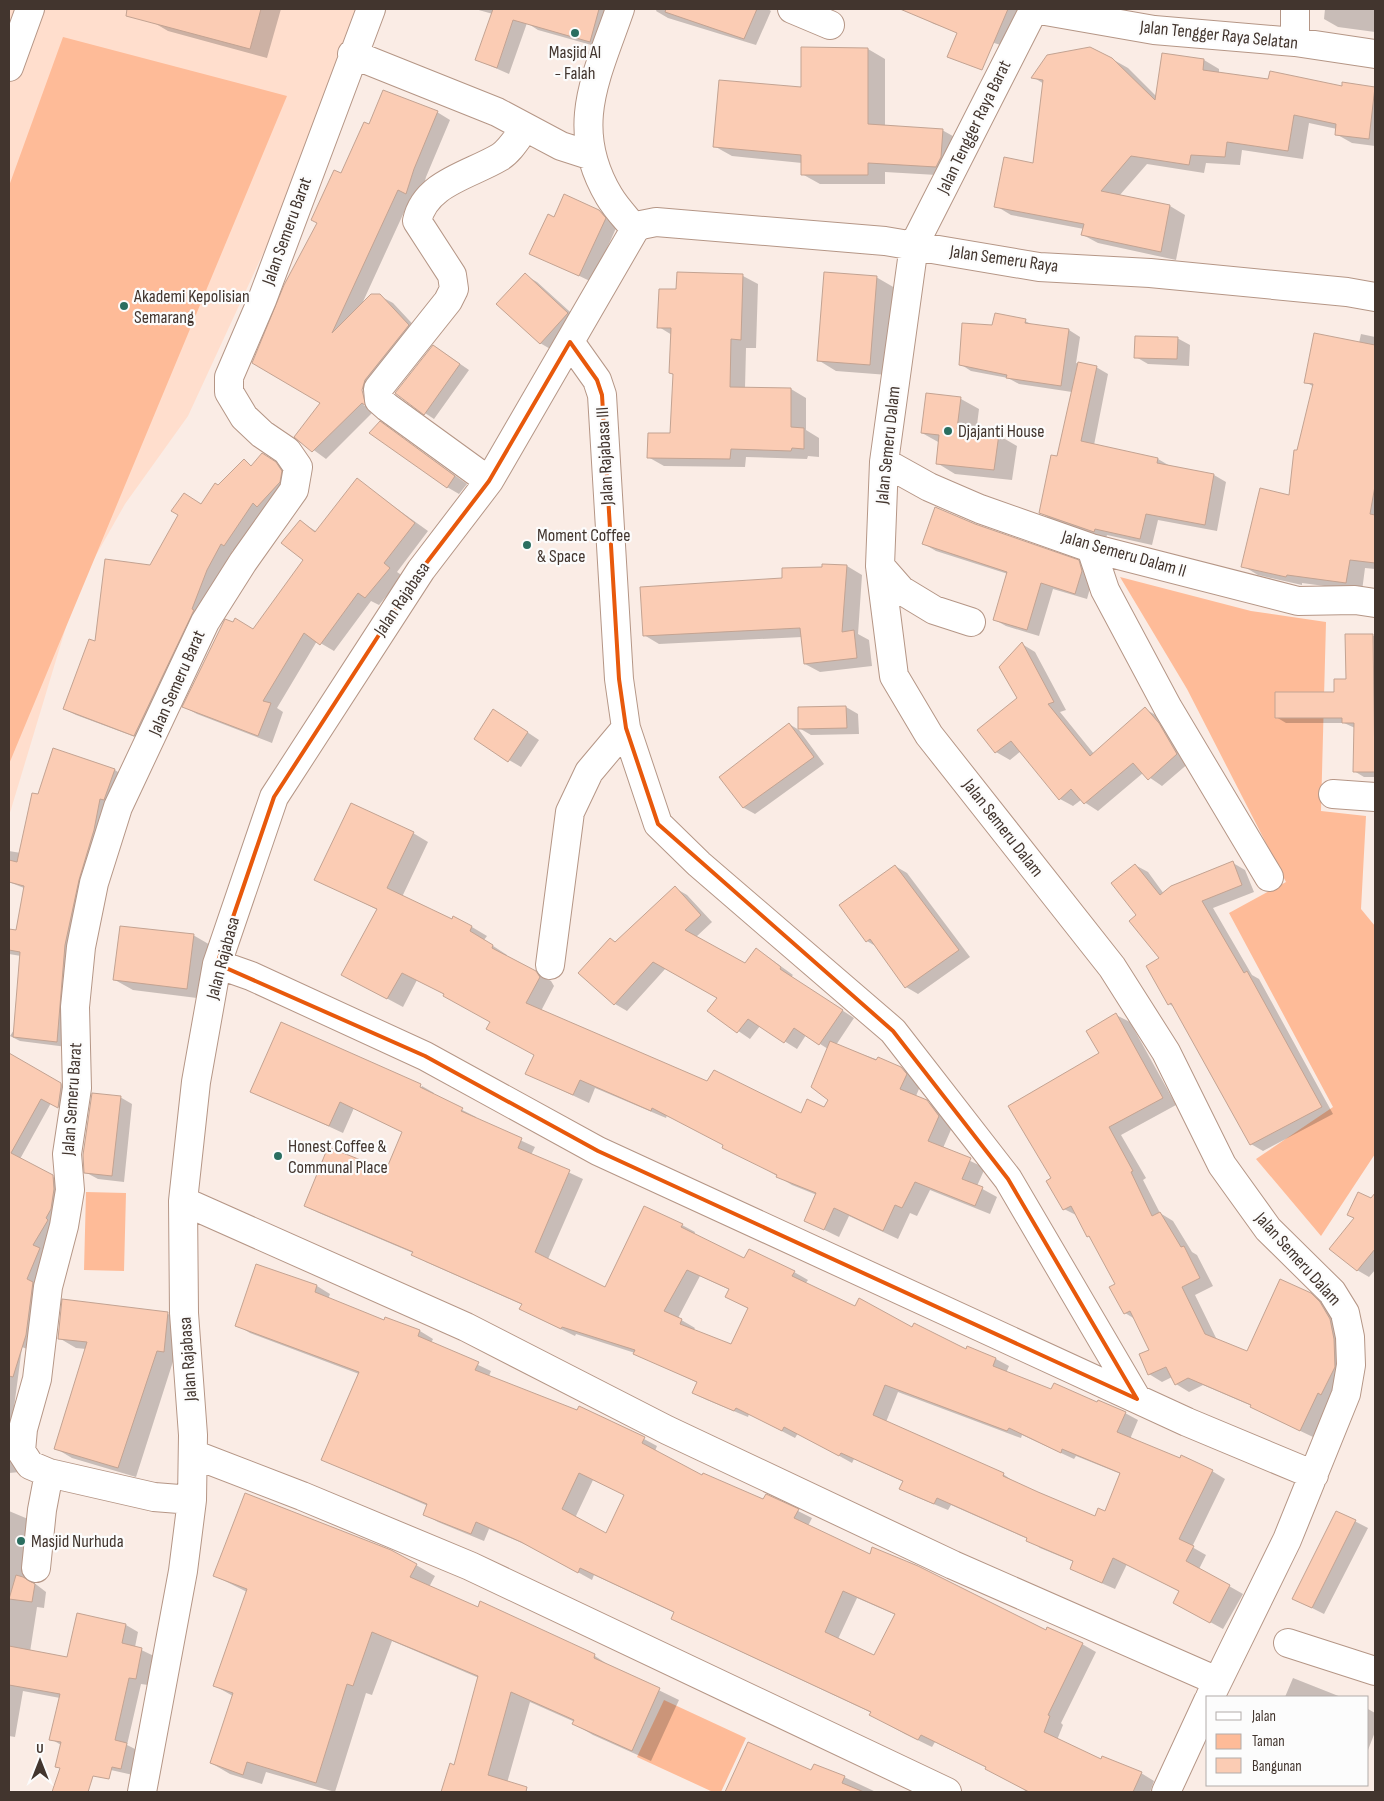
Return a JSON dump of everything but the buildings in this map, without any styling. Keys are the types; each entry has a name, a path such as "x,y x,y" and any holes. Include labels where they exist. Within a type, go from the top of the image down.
{"street":[{"path":"9,67 14,38 30,9"},
{"name":"Jalan Semeru Barat","path":"192,1500 154,1497 49,1473 30,1465 21,1451 23,1429 37,1379 48,1287 64,1226 70,1190 68,1154 77,1088 75,1007 81,947 94,883 118,807 205,622 243,562 294,490 298,467 286,450 262,434 244,417 229,392 228,378 262,300 352,54 371,9"},
{"path":"620,9 589,98 587,123 592,156 609,196 635,229"},
{"path":"792,9 830,25"},
{"name":"Jalan Tengger Raya Selatan","path":"1034,9 1154,30 1295,42 1375,54"},
{"name":"Jalan Tengger Raya Barat","path":"914,245 1034,9"},
{"path":"1295,9 1295,42"},
{"path":"352,54 497,112 561,146 592,156"},
{"path":"489,481 386,407 380,400 378,389 448,301 454,289 452,275 417,221 420,207 434,191 502,156 525,128"},
{"name":"Jalan Semeru Raya","path":"635,229 641,225 656,222 914,245 1039,267 1150,273 1347,292 1375,297"},
{"name":"Jalan Rajabasa","path":"142,1792 182,1571 192,1500 193,1454 184,1313 182,1201 196,1082 217,964 274,797 421,570 489,481 635,229"},
{"name":"Jalan Semeru Dalam","path":"914,245 884,462 880,566 894,676 929,735 1112,968 1166,1052 1222,1165 1268,1229 1332,1292 1345,1313 1350,1337 1351,1365 1346,1394 1287,1540 1211,1693"},
{"name":"Jalan Rajabasa III","path":"570,342 597,380 602,395 619,679 626,728 658,824 698,864 893,1031 1008,1179 1137,1399"},
{"name":"Jalan Semeru Dalam II","path":"884,462 929,487 980,510 1092,548 1298,601 1355,600 1375,603"},
{"path":"1092,548 1105,590 1163,700 1268,877"},
{"path":"880,566 901,590 934,610 971,622"},
{"path":"550,965 570,812 589,772 626,728"},
{"path":"1333,794 1375,797"},
{"path":"217,964 251,976 425,1056 598,1151 1137,1399 1314,1475"},
{"path":"182,1201 466,1327 667,1430 953,1565 1211,1693"},
{"path":"193,1454 302,1496 470,1566 947,1792"},
{"path":"36,1568 42,1510 49,1473"},
{"path":"1288,1643 1375,1671"},
{"name":"Jalan Semeru Dalam","path":"1166,1792 1206,1704"}],"highlighted area":[{"path":"570,342 597,380 602,395 619,679 626,728 658,824 893,1031 1008,1179 1137,1399 598,1151 425,1056 217,964 274,797 421,570 489,481"}],"shaded area":[{"name":"Akademi Kepolisian Semarang","path":"9,9 360,9 290,195 188,416 125,504 78,587 9,816"}],"green space":[{"name":"Akademi Kepolisian Semarang","path":"63,37 287,96 9,764 9,186"},
{"path":"1120,577 1251,611 1326,622 1321,811 1366,816 1361,909 1375,926 1375,1154 1321,1236 1256,1159 1333,1107 1229,913 1286,882 1187,689"},
{"path":"86,1192 126,1193 124,1271 84,1270"},
{"path":"664,1700 746,1738 721,1792 713,1792 637,1757"}],"place":[{"name":"Masjid Al - Falah","path":"575,33"},
{"name":"Akademi Kepolisian Semarang","path":"124,306"},
{"name":"Djajanti House","path":"948,431"},
{"name":"Moment Coffee & Space","path":"527,545"},
{"name":"Honest Coffee & Communal Place","path":"278,1156"},
{"name":"Masjid Nurhuda","path":"21,1541"}]}
